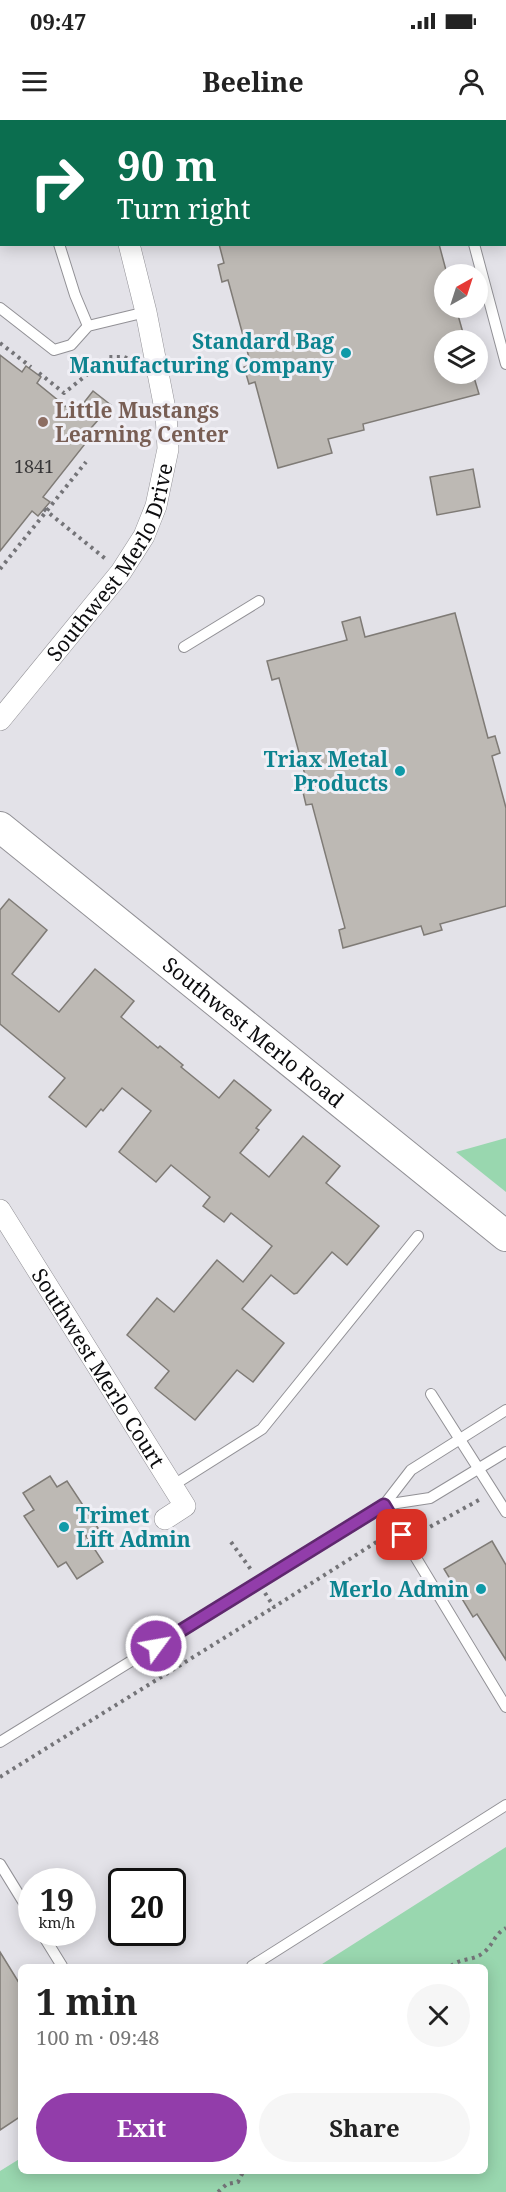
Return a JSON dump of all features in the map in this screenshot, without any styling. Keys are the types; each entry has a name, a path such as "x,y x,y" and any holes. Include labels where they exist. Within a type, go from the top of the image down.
{"street":[{"name":"Southwest Merlo Drive","path":"0,720 121,572 144,536 156,506 168,449 166,414 146,312 130,246"},
{"name":"Southwest Merlo Road","path":"0,827 506,1236"},
{"name":"Southwest Merlo Court","path":"0,1210 185,1506 165,1519"}],"lane":[{"path":"60,246 75,295 88,326"},
{"path":"475,246 506,364"},
{"path":"0,308 54,350 71,345 88,326 146,312"},
{"path":"184,647 259,601"},
{"path":"172,1486 262,1429 418,1236"},
{"path":"431,1394 506,1512"},
{"path":"0,1742 384,1505 411,1470 506,1410"},
{"path":"384,1505 430,1498 506,1452"},
{"path":"384,1505 506,1707"},
{"path":"255,1964 506,1805"},
{"path":"0,1864 18,1893"},
{"path":"50,1946 61,1964"}],"path":[{"path":"0,343 31,367"},
{"path":"39,374 64,393 109,357 124,357 158,368"},
{"path":"0,568 86,462"},
{"path":"45,510 102,556"},
{"path":"0,1777 387,1535 420,1534 479,1500"},
{"path":"231,1542 274,1607"},
{"path":"455,1964 483,1953 493,1942 495,1936 506,1929"},
{"path":"218,2192 227,2184 238,2182 242,2174"}],"green space":[{"path":"506,1138 506,1192 456,1152"},
{"path":"506,1847 506,2192 0,2192 0,2171 18,2160 18,2174 488,2174 488,1964 322,1964"}],"building":[{"name":"Standard Bag Manufacturing Company","path":"220,246 440,246 444,264 434,264 434,318 459,318 462,330 434,330 434,384 476,384 479,394 363,424 364,430 328,439 332,453 278,468 255,382 249,384 244,367 251,365 228,280 222,282 218,265 224,263"},
{"path":"0,355 22,372 26,366 41,377 37,383 75,414 93,391 111,405 92,427 96,430 43,497 50,502 38,516 32,511 0,551"},
{"path":"473,469 480,507 437,515 430,477"},
{"name":"Triax Metal Products","path":"455,613 488,738 495,736 500,753 492,756 506,808 506,906 440,924 442,930 424,935 421,926 343,948 339,930 345,928 312,804 306,805 302,788 308,786 279,678 272,680 267,661 347,640 342,622 360,617 365,637"},
{"path":"9,899 47,930 12,974 59,1012 95,969 134,1001 121,1017 158,1048 160,1046 183,1065 181,1067 219,1098 234,1080 271,1110 256,1128 259,1130 240,1153 269,1177 303,1136 340,1166 326,1183 379,1226 347,1265 332,1252 297,1293 294,1294 271,1275 242,1309 284,1343 253,1382 237,1370 195,1420 155,1388 169,1371 127,1335 157,1298 174,1312 217,1260 243,1282 272,1246 231,1213 224,1222 203,1206 210,1197 171,1165 156,1182 119,1152 151,1111 122,1088 86,1127 49,1097 65,1078 0,1024 0,910"},
{"name":"Trimet Lift Admin","path":"50,1476 57,1487 67,1481 98,1528 86,1536 103,1562 77,1579 66,1562 58,1567 24,1516 34,1510 23,1493"},
{"name":"Merlo Admin","path":"492,1541 506,1565 506,1660 477,1614 473,1617 444,1569"},
{"path":"0,1952 18,1981 18,2118 0,2130"}],"place":[{"name":"Standard Bag Manufacturing Company","path":"346,353"},
{"name":"Little Mustangs Learning Center","path":"43,422"},
{"name":"Triax Metal Products","path":"400,771"},
{"name":"Trimet Lift Admin","path":"64,1527"},
{"name":"Merlo Admin","path":"481,1589"}],"route":[{"path":"156,1646 384,1505 402,1535"}]}
